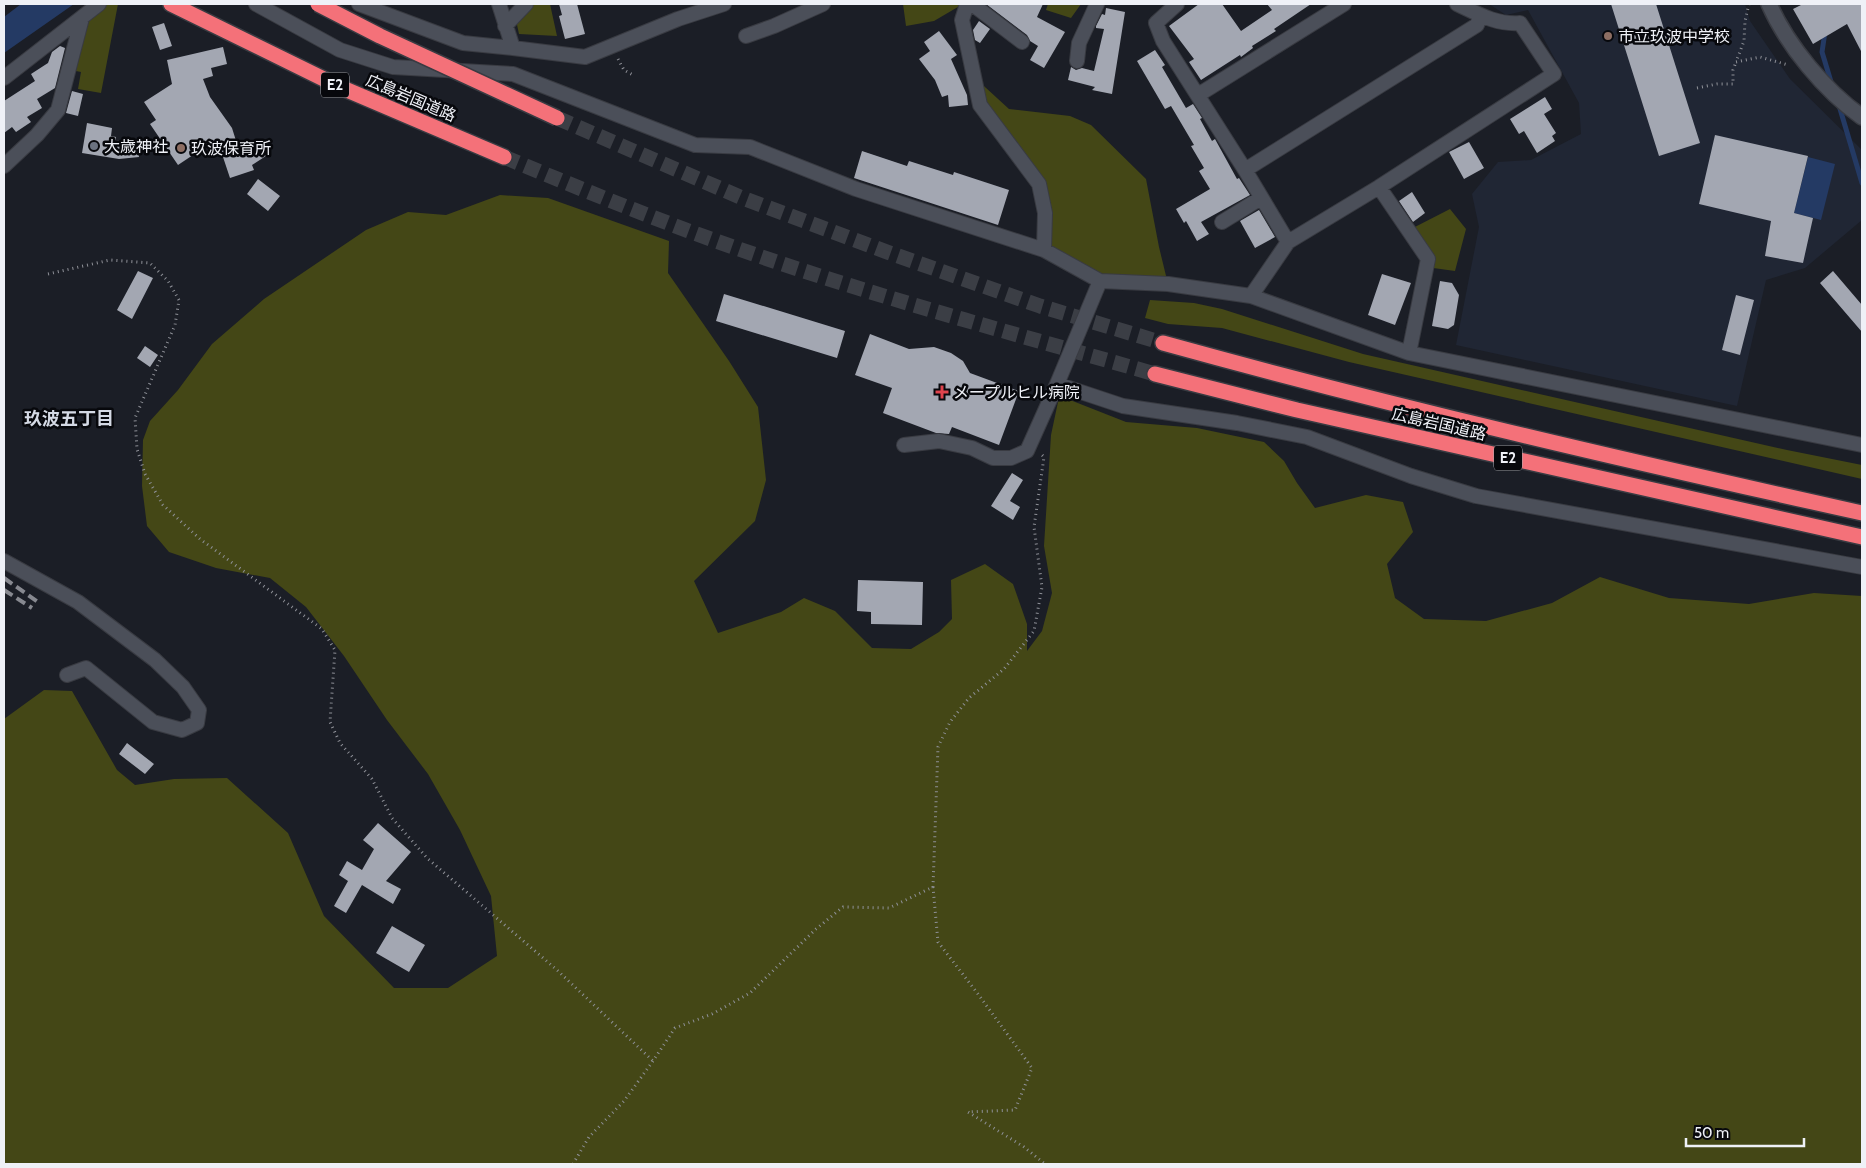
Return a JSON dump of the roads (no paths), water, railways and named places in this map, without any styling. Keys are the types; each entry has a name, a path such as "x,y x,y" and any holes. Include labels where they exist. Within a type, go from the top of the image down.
{"highway":[{"name":"広島岩国道路","path":"171,4 340,87 504,157"},
{"path":"318,4 380,36 557,118"},
{"name":"広島岩国道路","path":"1163,344 1300,381 1562,445 1862,513"},
{"name":"広島岩国道路","path":"1155,374 1296,410 1862,537"}],"street":[{"path":"4,78 99,4"},
{"path":"256,4 340,50 393,67 513,74 695,145 750,147 856,189 1044,250 1100,280 1168,284 1251,296 1409,353 1862,445"},
{"path":"358,4 463,43 585,57 678,19 724,4"},
{"path":"499,4 512,48"},
{"path":"505,26 526,4"},
{"path":"746,36 774,26 823,4"},
{"path":"968,4 962,20 980,105 1039,184 1045,213 1044,250"},
{"path":"972,4 1022,42"},
{"path":"1077,61 1079,43 1097,4"},
{"path":"1177,4 1156,23 1163,41 1245,170 1288,242"},
{"path":"1198,95 1344,4"},
{"path":"1251,296 1288,242 1379,187 1554,74 1520,23 1507,24 1480,16 1457,4"},
{"path":"1769,4 1799,55 1817,76 1862,117"},
{"path":"1245,170 1477,25 1480,16"},
{"path":"4,166 37,135 58,110 82,18"},
{"path":"1379,187 1428,259 1409,353"},
{"path":"1222,222 1261,198"},
{"path":"904,445 939,441 972,448 993,458 1011,458 1027,451 1100,280"},
{"path":"1057,384 1123,406 1237,423 1307,437 1411,476 1476,496 1862,567"},
{"path":"4,561 78,602 155,660 183,687 199,710 197,723 182,730 152,722 86,668 68,675"}],"water":[{"path":"21,4 74,4 4,53 4,17"},
{"path":"1808,157 1835,164 1821,220 1794,213"}],"waterway":[{"path":"1825,32 1822,52 1832,85"},
{"path":"1838,102 1862,183"}],"tunnel":[{"path":"557,118 740,197 887,252 1040,306 1163,343"},
{"path":"504,157 686,230 744,251 860,289 1155,374"}],"railway":[{"path":"4,578 38,602"},
{"path":"4,590 32,608"}],"place":[{"name":"市立玖波中学校","path":"1608,36"},
{"name":"大歳神社","path":"94,146"},
{"name":"玖波保育所","path":"181,148"},
{"name":"メープルヒル病院","path":"942,392"}],"district":[{"name":"玖波五丁目","path":"69,419"}]}
